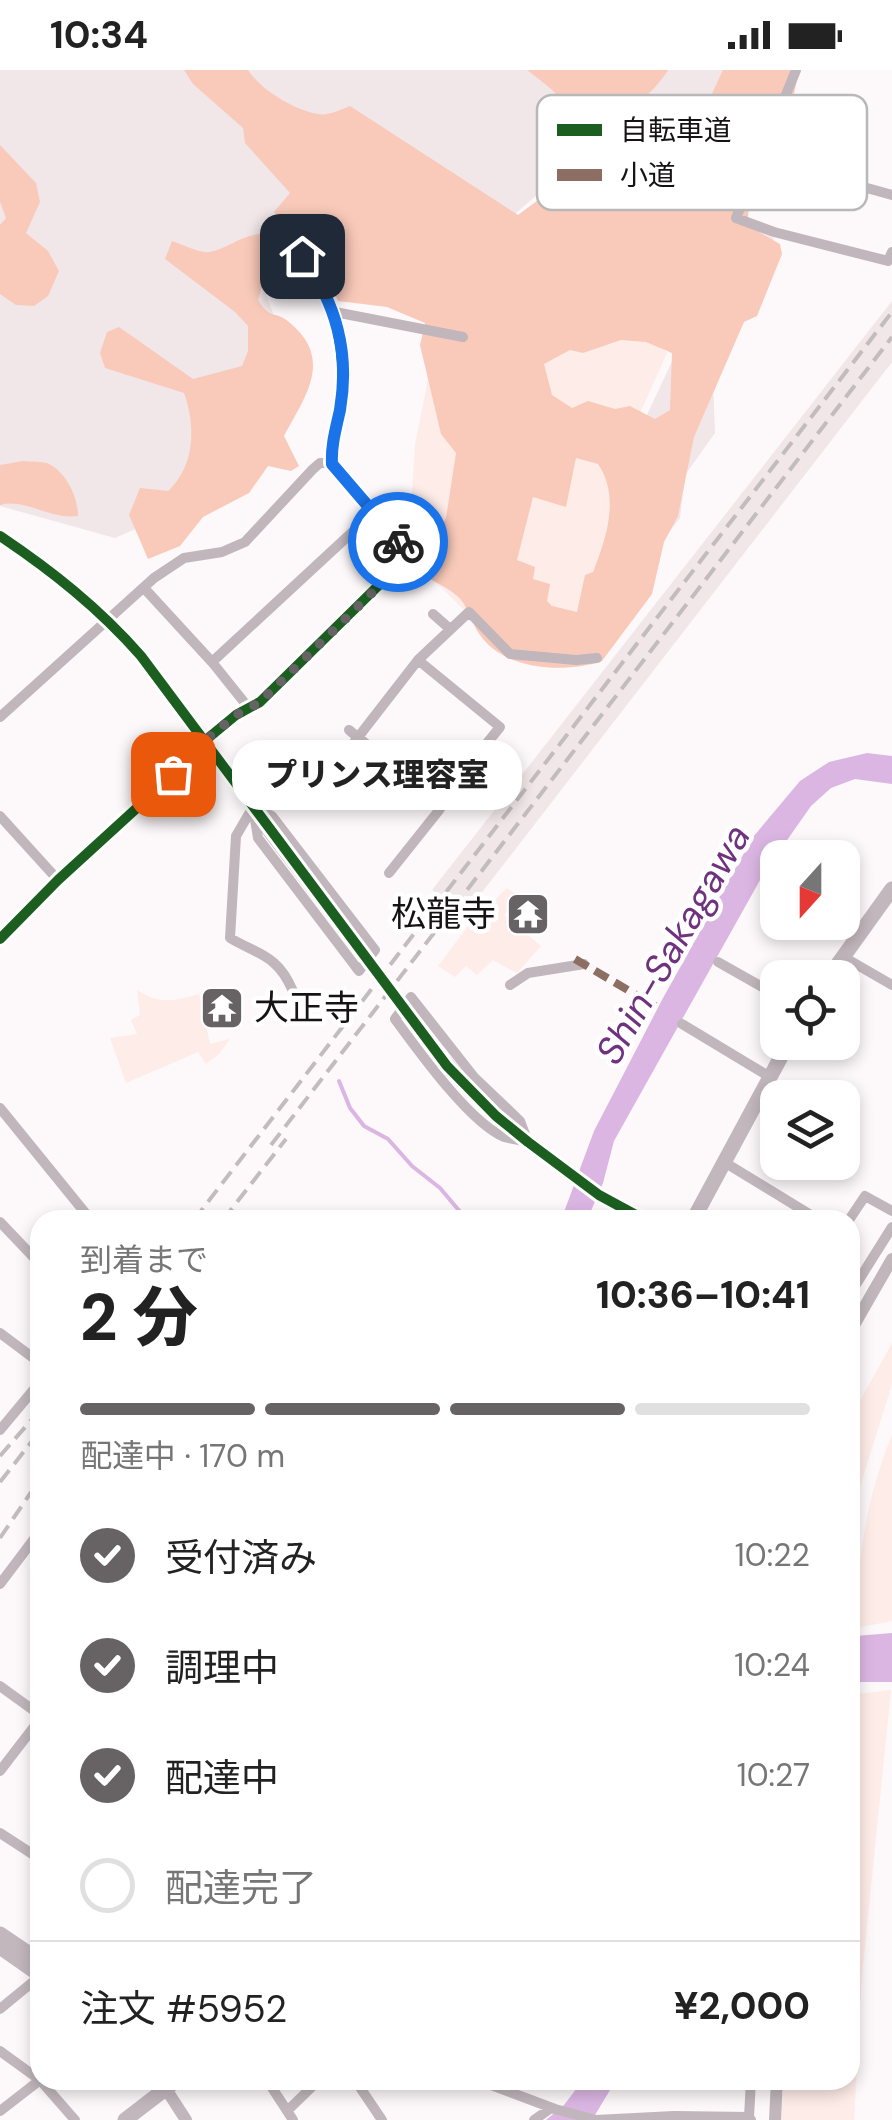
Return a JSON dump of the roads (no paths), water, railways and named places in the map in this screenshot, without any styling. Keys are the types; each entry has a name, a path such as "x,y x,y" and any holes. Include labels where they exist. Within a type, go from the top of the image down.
{"main road":[{"path":"839,960 892,889"},
{"path":"698,1210 779,1060"},
{"path":"0,1934 30,1954"},
{"path":"0,1947 30,1968"},
{"path":"125,2120 157,2090"}],"street":[{"path":"786,95 796,70"},
{"path":"867,188 892,195"},
{"path":"739,210 736,218 774,232 888,261 892,252"},
{"path":"292,245 320,281 334,312 344,360 332,464"},
{"path":"334,312 463,337"},
{"path":"0,717 154,578 184,558 238,546 265,524 320,463 332,464 395,531 399,541 384,578 260,702 248,707 206,742 0,939"},
{"path":"212,662 374,513"},
{"path":"0,536 56,575 108,620 141,656 363,955"},
{"path":"144,588 248,707"},
{"path":"297,1012 298,1004 276,962 230,938 236,836 253,807 318,784 338,766 354,734 418,660 469,612 510,654 597,658"},
{"path":"433,614 450,629"},
{"path":"388,873 500,726 418,660"},
{"path":"354,734 439,803"},
{"path":"253,807 272,816 376,950 359,971 258,838 253,807"},
{"path":"0,816 58,880"},
{"path":"842,956 892,985"},
{"path":"718,962 760,986"},
{"path":"510,986 528,973 584,964"},
{"path":"411,997 474,1077 520,1121 528,1142 504,1136 488,1126 435,1071 395,1018 411,997"},
{"path":"408,1016 472,1092 528,1142 599,1195 627,1210"},
{"path":"682,1024 770,1077"},
{"path":"0,1108 83,1210"},
{"path":"724,1162 803,1210"},
{"path":"856,1210 864,1196 892,1211"},
{"path":"0,1222 30,1254"},
{"path":"860,1278 892,1227"},
{"path":"860,1314 892,1259"},
{"path":"0,1333 30,1356"},
{"path":"0,1429 30,1394"},
{"path":"0,1584 30,1544"},
{"path":"0,1686 30,1709"},
{"path":"0,1770 30,1730"},
{"path":"0,1833 30,1852"},
{"path":"0,2009 30,1984"},
{"path":"0,2051 30,2073"},
{"path":"0,2111 30,2088"},
{"path":"48,2090 74,2120"},
{"path":"169,2090 186,2120"},
{"path":"274,2090 290,2115 310,2090"},
{"path":"362,2090 382,2120"},
{"path":"504,2090 596,2120 750,2118 751,2090"},
{"path":"774,2120 777,2090"},
{"path":"534,2120 553,2109"}],"waterway":[{"path":"339,1081 350,1108 364,1126 388,1139 459,1210"}],"tunnel":[{"path":"363,955 408,1016"}],"railway":[{"path":"202,1210 892,312"},
{"path":"271,1145 892,337"},
{"path":"231,1210 286,1139"},
{"path":"0,1456 30,1422"},
{"path":"0,1482 30,1444"},
{"path":"0,1538 30,1494"}],"place":[{"name":"プリンス理容室","path":"173,774"},
{"name":"松龍寺","path":"528,914"},
{"name":"大正寺","path":"222,1008"}],"water label":[{"name":"Shin-Sakagawa","path":"673,944"}]}
